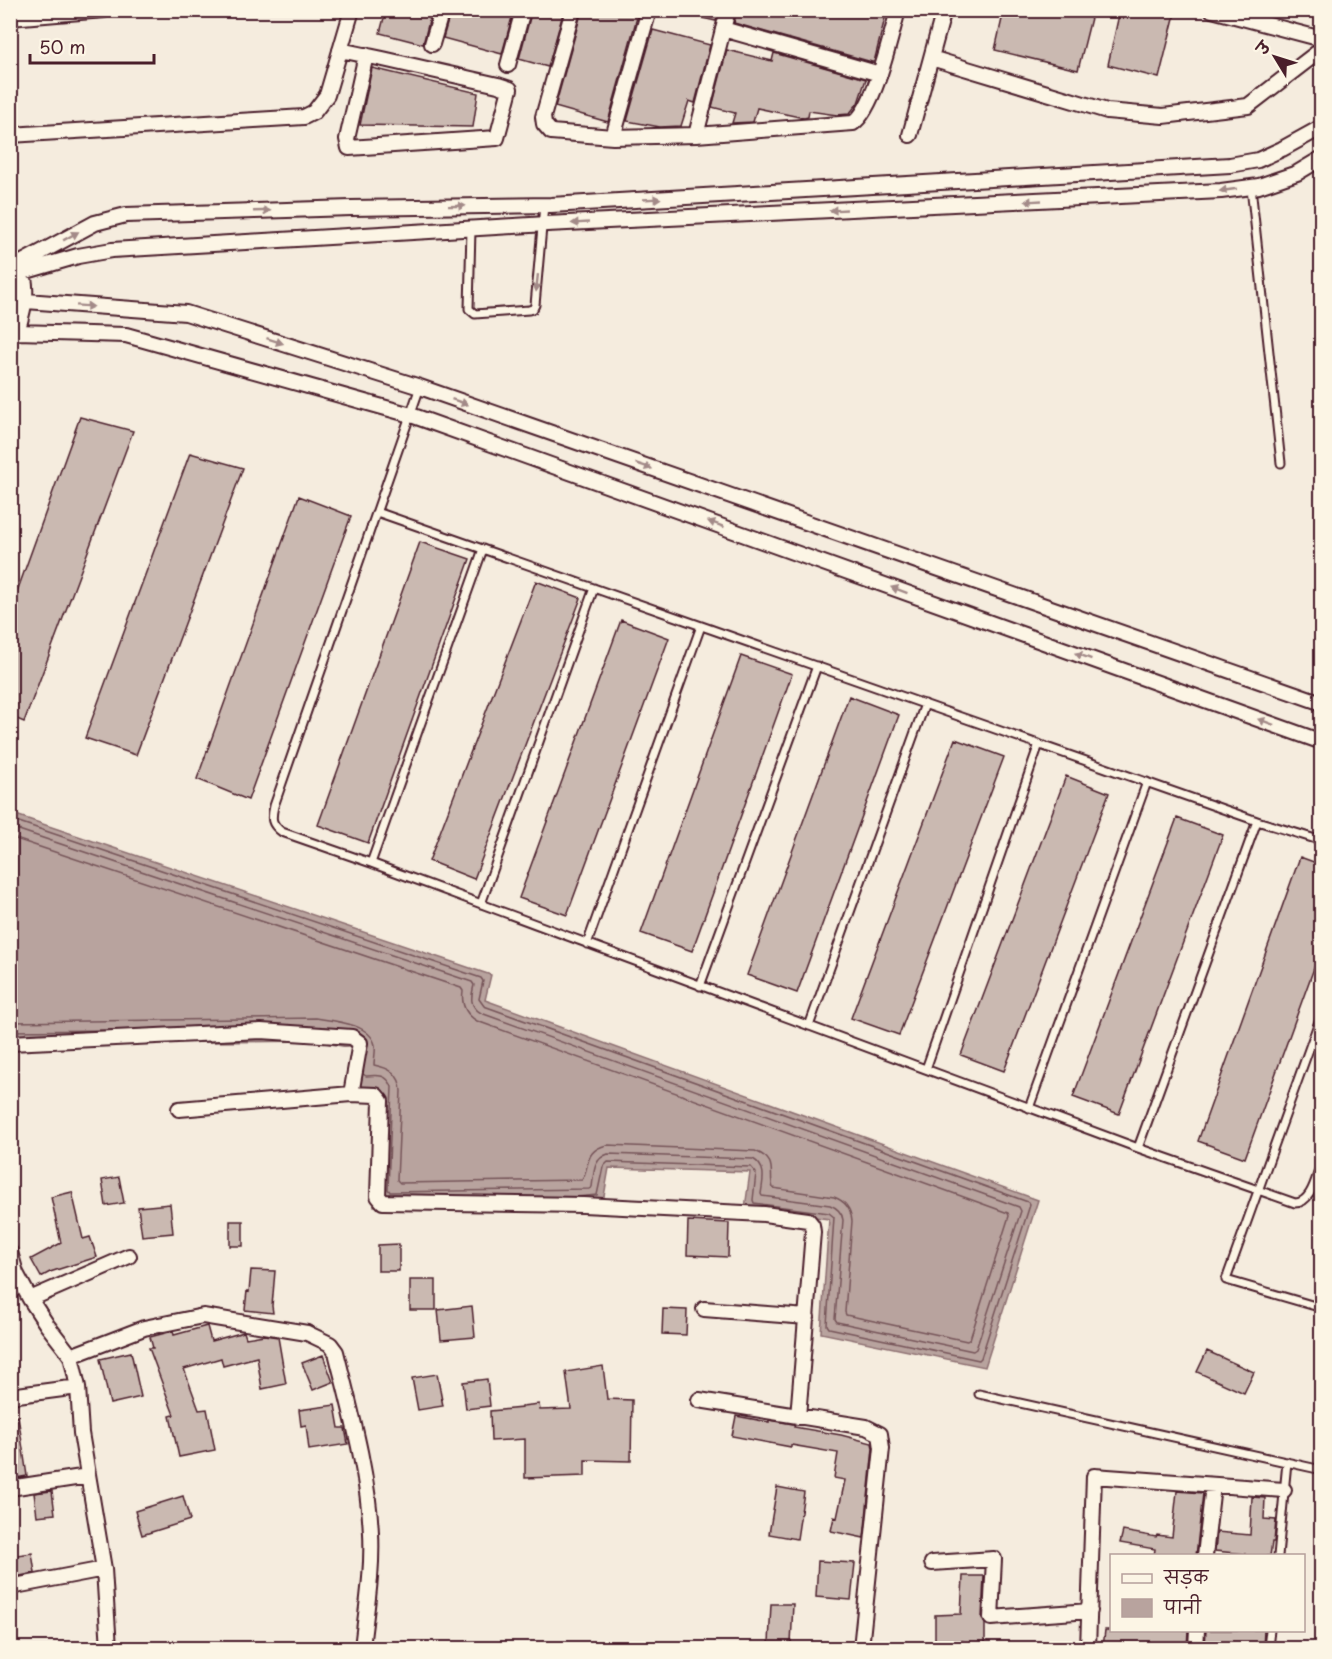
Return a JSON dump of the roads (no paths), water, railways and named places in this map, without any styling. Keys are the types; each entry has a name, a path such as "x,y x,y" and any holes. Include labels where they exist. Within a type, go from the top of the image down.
{"street":[{"path":"10,18 104,10"},
{"path":"10,135 304,117 314,112 327,95 352,10"},
{"path":"432,44 442,10"},
{"path":"508,65 523,10"},
{"path":"573,10 543,117 544,124 551,132 613,137 696,135 853,123 861,117 880,74 898,10"},
{"path":"613,137 649,10"},
{"path":"696,135 728,10"},
{"path":"910,135 944,10"},
{"path":"1212,10 1322,39"},
{"path":"723,29 880,74"},
{"path":"931,58 1107,111 1163,116 1248,106 1322,49"},
{"path":"340,50 366,55 510,89 497,138 349,148 347,139 366,55"},
{"path":"18,268 95,223 126,215 544,205 1230,165 1258,160 1322,127"},
{"path":"18,268 112,250 543,224 1221,192 1259,186 1297,172 1322,158"},
{"path":"18,268 26,301 14,332 126,335 411,415 1322,742"},
{"path":"10,304 26,301 186,313 420,387 1322,703"},
{"path":"10,1043 261,1031 352,1036 360,1043 351,1094"},
{"path":"178,1109 351,1094 376,1095 381,1101 378,1196 382,1202 583,1205 764,1214 808,1220 813,1232 798,1418"},
{"path":"10,1252 16,1273 30,1299 71,1356 78,1387 81,1433 104,1569 109,1648"},
{"path":"30,1299 129,1256"},
{"path":"704,1309 807,1317"},
{"path":"71,1356 144,1328 203,1316 307,1333 330,1344 336,1352 363,1466 371,1533 370,1570 362,1648"},
{"path":"10,1396 78,1387"},
{"path":"699,1400 798,1418 866,1427 880,1434 882,1448 861,1648"},
{"path":"10,1488 88,1476"},
{"path":"1088,1648 1094,1476 1284,1490"},
{"path":"1205,1554 1213,1485"},
{"path":"932,1563 994,1559 991,1618 1090,1611"},
{"path":"10,1587 104,1569"},
{"path":"1196,1648 1197,1632"}],"lane":[{"path":"1251,187 1281,463"},
{"path":"471,229 469,309 475,314 533,309 544,205"},
{"path":"420,387 274,806 271,816 275,826 282,832 1138,1148 1295,1203 1302,1203 1308,1198 1322,1162"},
{"path":"377,512 1257,821 1322,841"},
{"path":"371,863 483,549"},
{"path":"481,904 594,588"},
{"path":"587,944 701,626"},
{"path":"700,986 817,666"},
{"path":"809,1026 925,704"},
{"path":"926,1069 1039,744"},
{"path":"1029,1108 1148,782"},
{"path":"1138,1148 1257,821"},
{"path":"1322,1013 1226,1280 1322,1308"},
{"path":"979,1394 1322,1470"},
{"path":"1278,1554 1287,1462"},
{"path":"1268,1648 1270,1632"}],"water":[{"path":"10,813 491,975 485,1000 1038,1200 985,1367 821,1333 829,1219 745,1208 750,1172 609,1168 603,1202 374,1206 379,1088 346,1092 353,1048 315,1041 11,1044"}]}
